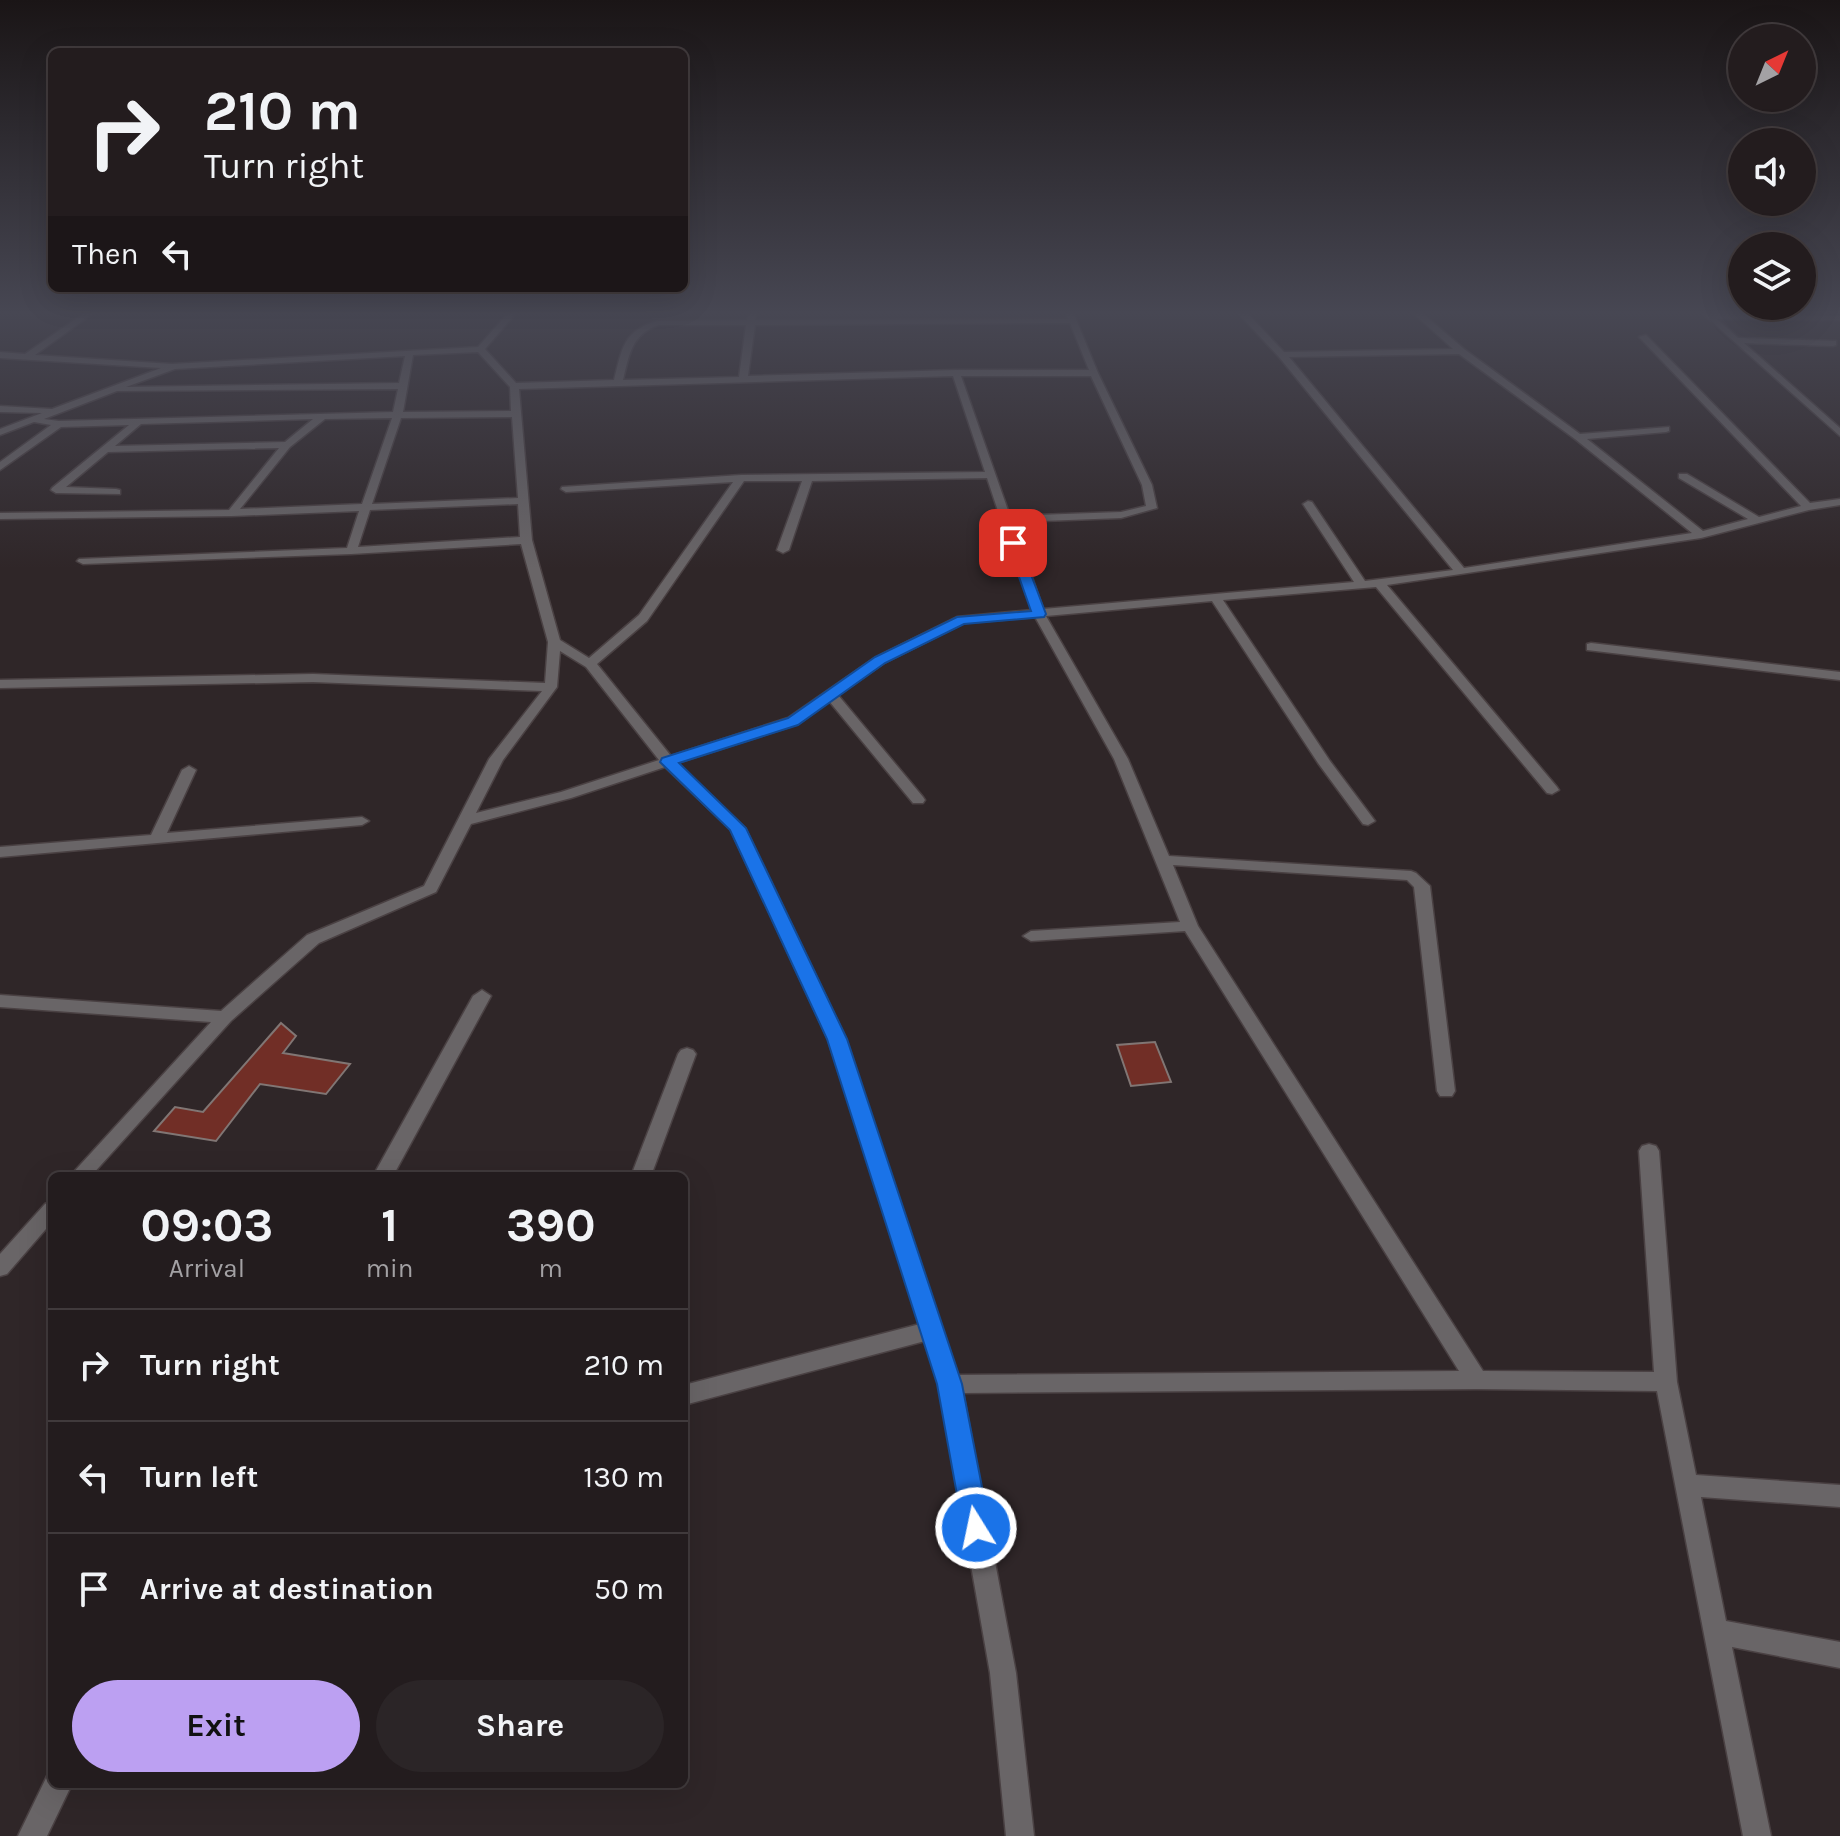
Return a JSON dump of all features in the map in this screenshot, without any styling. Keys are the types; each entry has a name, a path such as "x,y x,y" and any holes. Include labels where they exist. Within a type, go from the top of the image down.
{"street":[{"path":"0,432 91,398"},
{"path":"351,551 397,417 401,398"},
{"path":"84,1172 225,1017 313,939 430,889 496,759 551,687 554,642 526,540 514,398"},
{"path":"964,398 1039,614 1121,759 1190,926 1477,1380"},
{"path":"1004,519 1121,515 1152,508 1147,485 1106,398"},
{"path":"1317,398 1461,572"},
{"path":"1525,398 1701,535"},
{"path":"1702,398 1808,507"},
{"path":"1801,398 1840,433"},
{"path":"0,409 57,410"},
{"path":"34,420 59,424 515,414"},
{"path":"1828,421 1840,415"},
{"path":"232,513 287,445 323,416"},
{"path":"116,492 56,490 140,420"},
{"path":"0,467 59,424"},
{"path":"1578,437 1666,429"},
{"path":"103,449 287,445"},
{"path":"566,489 741,478 989,475"},
{"path":"1683,476 1757,520"},
{"path":"590,664 643,618 741,478"},
{"path":"783,550 808,478"},
{"path":"0,516 232,513 523,501"},
{"path":"463,821 566,795 793,721 880,660 961,620 1379,583 1461,572 1701,535 1808,507 1840,502"},
{"path":"1308,504 1361,584"},
{"path":"83,561 351,551 526,540"},
{"path":"1379,583 1552,790"},
{"path":"1214,596 1325,763 1368,821"},
{"path":"554,642 590,664 668,762 738,828 837,1039 950,1384 1003,1673 1020,1836"},
{"path":"1591,647 1840,676"},
{"path":"0,684 313,678 551,687"},
{"path":"831,695 918,800"},
{"path":"156,840 189,770"},
{"path":"0,852 362,821"},
{"path":"1162,860 1411,876 1422,886 1446,1091"},
{"path":"1031,936 1190,926"},
{"path":"385,1172 482,996"},
{"path":"0,1001 225,1017"},
{"path":"643,1172 687,1054"},
{"path":"1649,1151 1666,1382 1757,1836"},
{"path":"0,1268 48,1214"},
{"path":"688,1394 932,1330"},
{"path":"950,1384 1477,1380 1666,1382"},
{"path":"1687,1485 1840,1496"},
{"path":"1716,1631 1840,1655"},
{"path":"32,1836 56,1788"}],"building":[{"path":"281,1023 296,1036 283,1053 350,1064 326,1094 260,1084 216,1141 154,1131 175,1107 203,1112"},
{"path":"1155,1042 1171,1082 1131,1086 1117,1045"}],"route":[{"path":"976,1528 950,1384 837,1039 738,828 668,762 793,721 880,660 961,620 1039,614 1013,543"}]}
